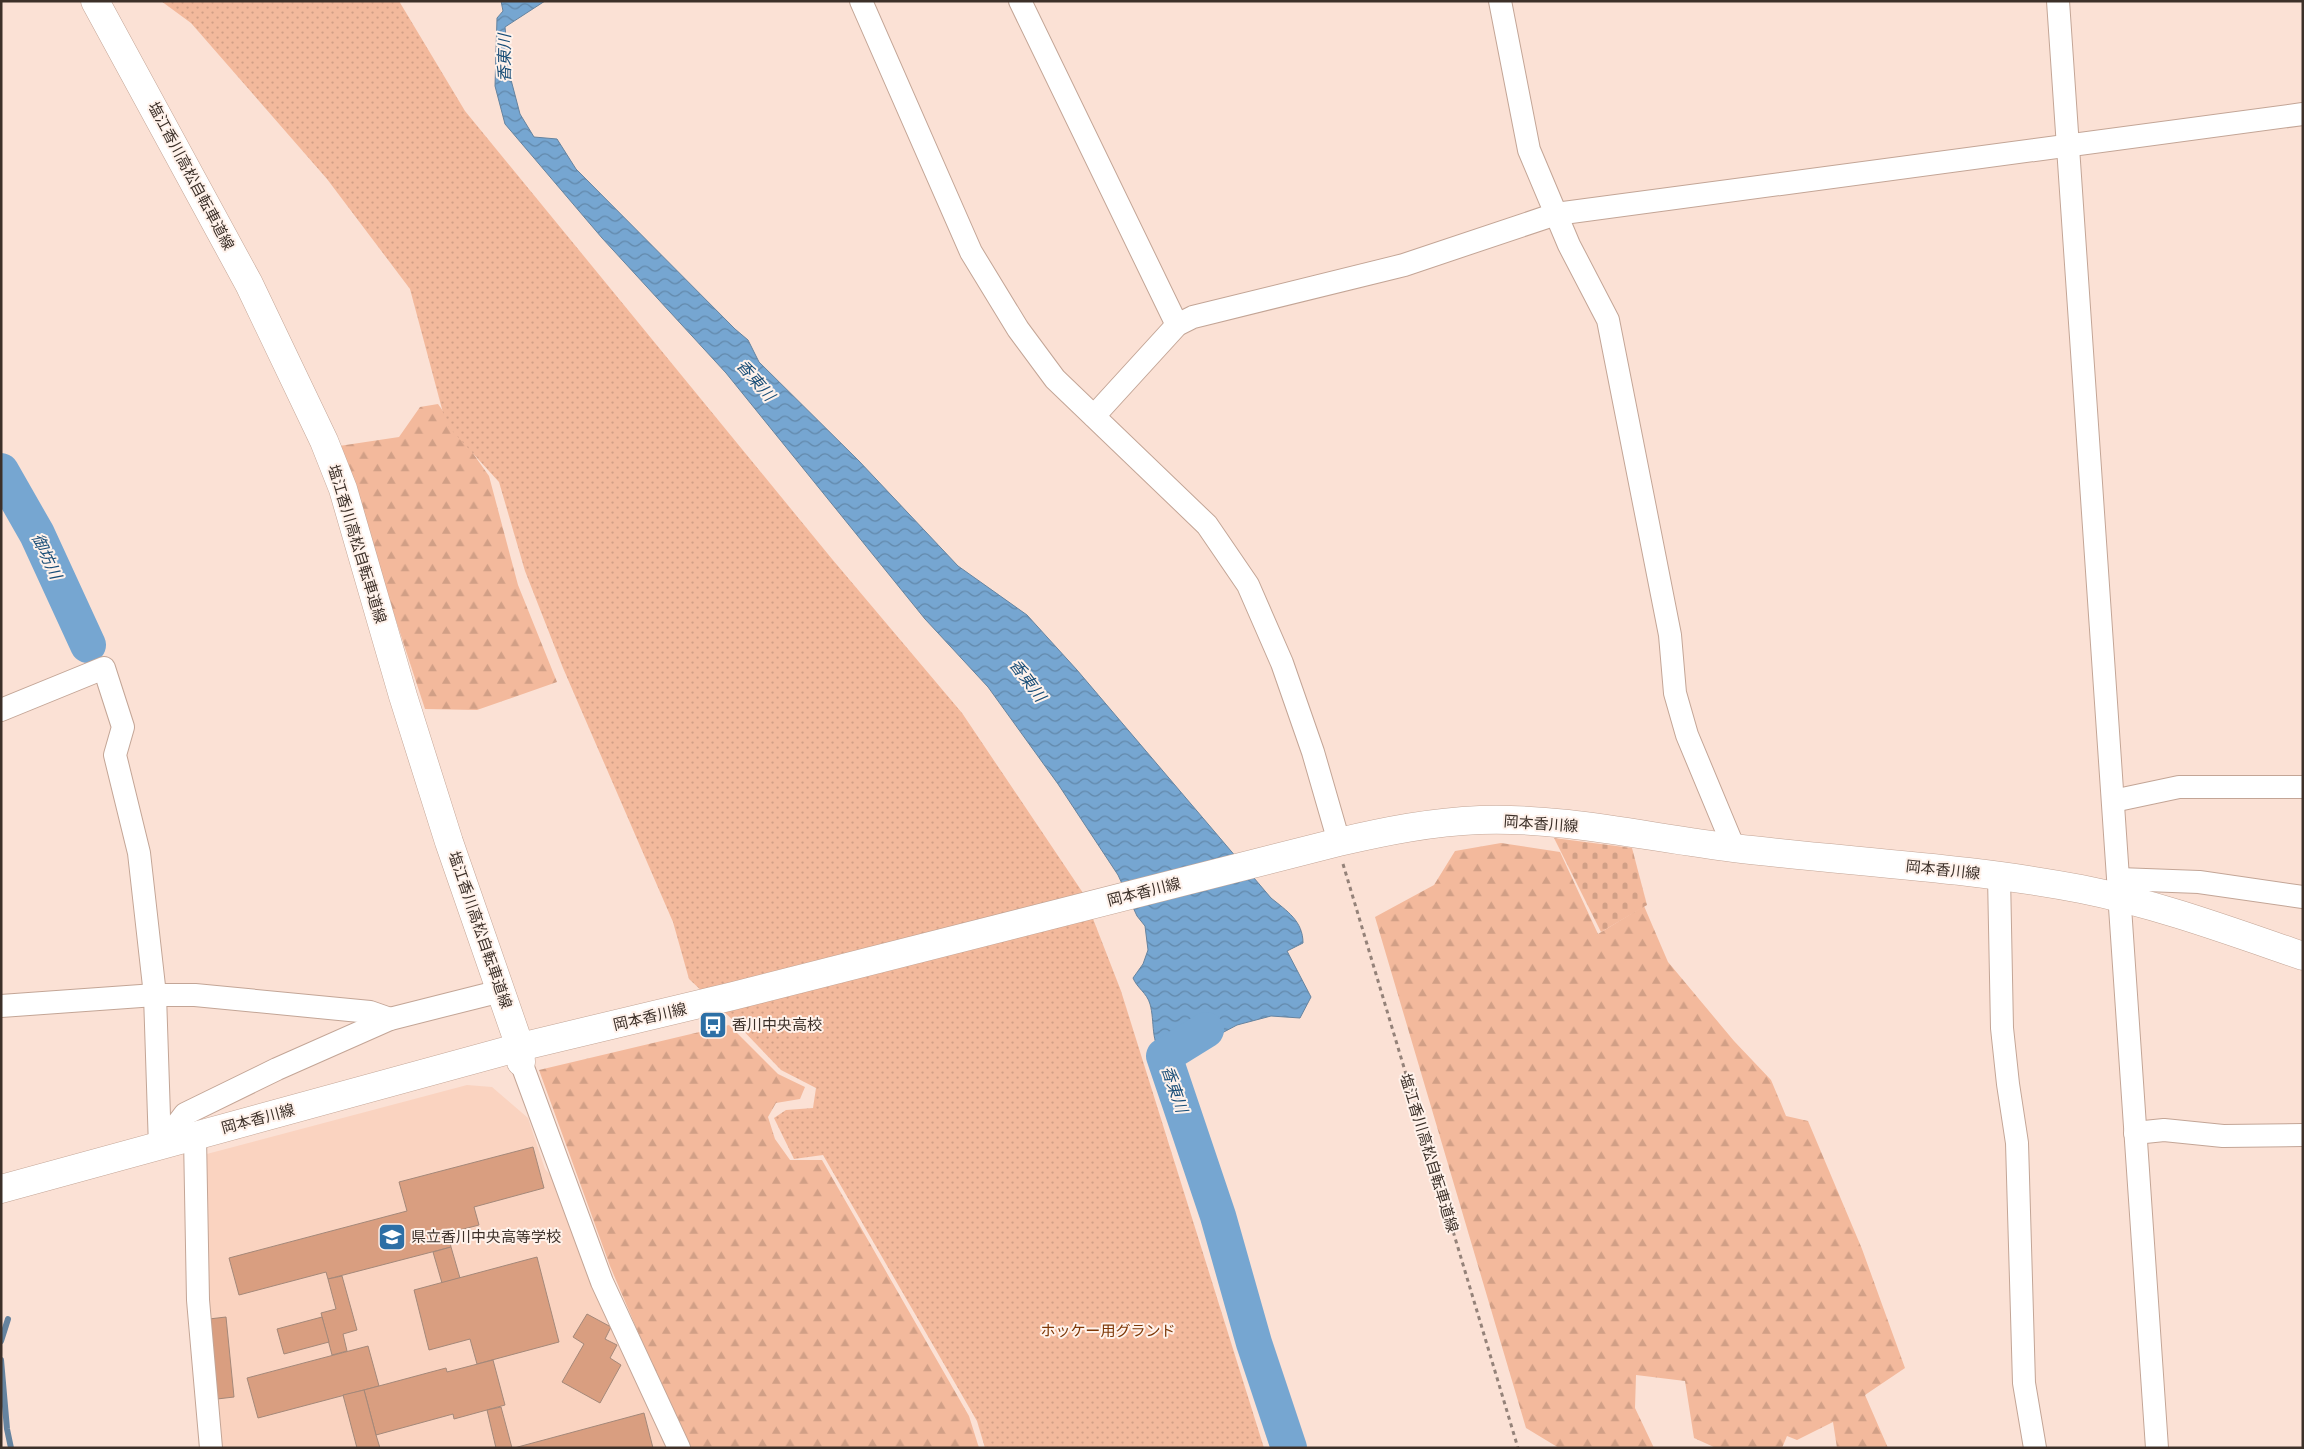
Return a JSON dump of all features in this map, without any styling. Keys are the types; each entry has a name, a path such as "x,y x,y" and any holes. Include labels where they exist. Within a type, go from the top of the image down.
{"main road":[{"name":"塩江香川高松自転車道線","path":"95,1 249,284 324,442 343,489 403,696 449,842 501,990 521,1054"},
{"name":"岡本香川線","path":"1,1189 195,1137 521,1054 733,996 1302,852 1340,850 1397,828 1481,820 1547,822 1734,848 1999,876 2084,890 2119,889 2172,912 2303,956"}],"street":[{"path":"861,1 971,252 1028,343 1055,379 1207,525 1248,584 1282,664 1314,752 1340,850"},
{"path":"1020,1 1177,325"},
{"path":"1500,1 1529,150 1569,245 1608,320 1670,635 1675,693 1687,736 1734,848"},
{"path":"2058,1 2157,1448"},
{"path":"1094,416 1177,325 1193,317 1404,265 1556,214 2303,114"},
{"path":"1,710 104,668 123,727 115,755 139,853 155,995 160,1147"},
{"path":"2113,801 2179,787 2303,787"},
{"path":"1999,876 2002,1028 2008,1084 2018,1143 2024,1383 2035,1448"},
{"path":"2119,889 2199,882 2303,897"},
{"path":"160,1147 186,1114 277,1069 390,1019 501,990"},
{"path":"1,1006 155,995 195,995 370,1012 390,1019"},
{"path":"521,1054 602,1282 678,1448"},
{"path":"2135,1133 2164,1130 2223,1136 2303,1135"},
{"path":"195,1137 197,1156 198,1300 211,1448"}],"path":[{"name":"塩江香川高松自転車道線","path":"1340,850 1518,1448"}],"shaded area":[{"name":"県立香川中央高等学校","path":"467,1085 492,1087 528,1118 545,1169 563,1189 667,1448 220,1448 205,1314 203,1155"}],"green space":[{"name":"ホッケー用グランド","path":"161,1 399,1 465,111 832,559 962,713 1083,893 1121,991 1264,1448 985,1448 977,1421 823,1155 794,1159 774,1118 786,1110 813,1108 816,1088 781,1070 735,1022 689,979 673,922 563,668 525,571 499,482 446,424 410,289 327,179 191,23"},
{"path":"438,404 489,476 518,585 557,682 477,710 425,709 339,446 399,437 420,407"},
{"path":"1554,838 1632,848 1647,905 1601,932"},
{"path":"1501,843 1560,852 1598,934 1644,906 1668,962 1734,1041 1771,1080 1786,1116 1808,1121 1862,1249 1905,1368 1865,1395 1888,1448 1837,1448 1833,1422 1797,1440 1787,1436 1782,1448 1716,1448 1694,1438 1685,1381 1636,1375 1635,1408 1654,1448 1559,1448 1526,1428 1375,917 1434,885 1455,851"},
{"path":"729,1025 778,1074 805,1087 800,1099 776,1103 768,1117 775,1139 790,1160 822,1160 969,1416 979,1448 687,1448 610,1266 539,1070"}],"water":[{"path":"501,1 545,1 505,27 510,76 520,114 534,137 557,139 576,169 748,340 759,362 859,461 958,566 1027,615 1077,670 1271,898 1293,917 1300,929 1303,943 1287,951 1311,997 1300,1018 1271,1016 1237,1025 1190,1050 1164,1056 1160,1051 1155,1039 1150,1004 1133,978 1143,964 1148,950 1145,926 1137,916 1118,875 1058,784 988,687 925,619 726,373 602,238 505,124 495,86 497,18 503,11"}],"building":[{"path":"533,1147 544,1188 474,1207 479,1225 448,1233 451,1247 328,1279 326,1272 239,1295 229,1258 407,1211 399,1182"},
{"path":"451,1247 460,1278 442,1283 433,1252"},
{"path":"537,1257 559,1342 477,1364 470,1339 429,1350 414,1290"},
{"path":"342,1276 357,1330 343,1334 347,1351 332,1355 321,1313 336,1309 328,1279"},
{"path":"587,1314 611,1327 605,1339 617,1345 610,1358 621,1365 600,1403 562,1382 584,1344 573,1337"},
{"path":"226,1317 234,1397 217,1399 209,1319"},
{"path":"322,1317 329,1342 284,1354 277,1329"},
{"path":"368,1346 379,1386 258,1418 247,1378"},
{"path":"493,1360 505,1405 454,1419 453,1414 376,1435 364,1390 446,1368 447,1372"},
{"path":"364,1390 380,1448 357,1448 343,1395"},
{"path":"501,1407 512,1448 496,1448 487,1410"},
{"path":"644,1413 653,1448 514,1448"}],"waterway":[{"name":"御坊川","path":"1,471 37,534 88,645"},
{"name":"香東川","path":"1206,1030 1164,1056 1218,1216 1254,1343 1289,1448"},
{"path":"1,1341 8,1319"},
{"path":"1,1360 7,1429 11,1448"}],"place":[{"name":"香川中央高校","path":"713,1025"},
{"name":"県立香川中央高等学校","path":"392,1237"}]}
